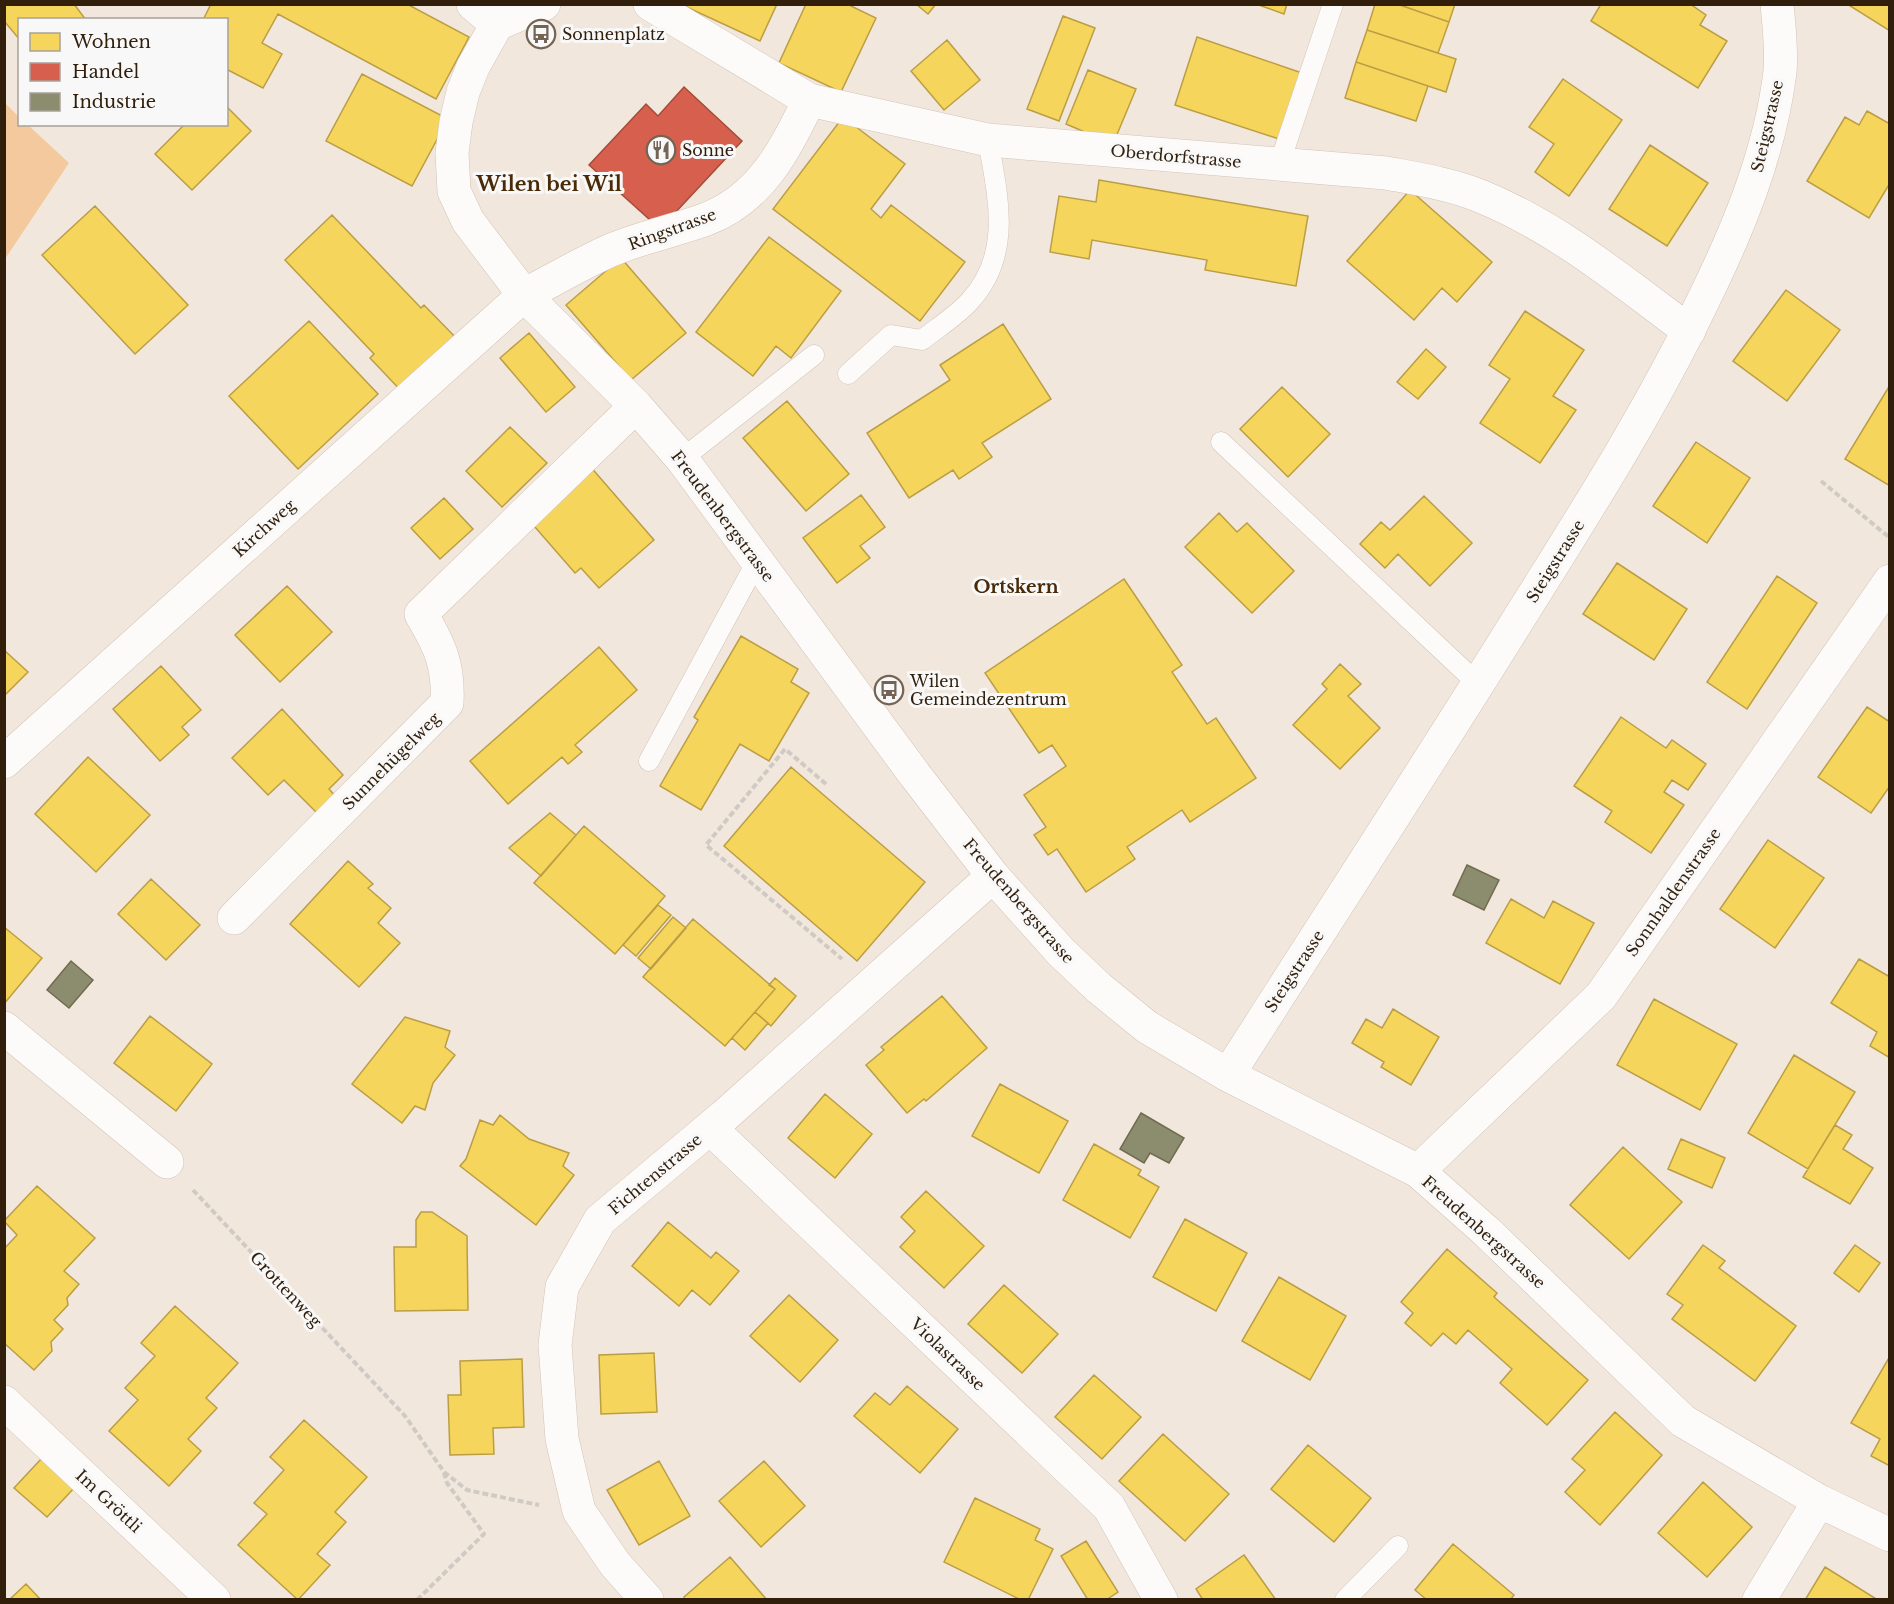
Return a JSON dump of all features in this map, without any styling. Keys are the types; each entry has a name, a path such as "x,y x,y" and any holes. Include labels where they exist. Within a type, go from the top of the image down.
{"street":[{"path":"485,14 544,4"},
{"name":"Oberdorfstrasse","path":"650,4 809,100 988,140 1386,173 1479,195 1526,217 1608,271 1689,331"},
{"name":"Steigstrasse","path":"1228,1075 1611,472 1675,361 1723,260 1762,158 1773,114 1780,68 1777,4"},
{"name":"Freudenbergstrasse","path":"485,14 473,67 463,92 452,153 454,191 468,221 524,295 636,406 682,459 915,775 993,876 1061,952 1099,988 1147,1026 1228,1075 1418,1172 1487,1232 1683,1421 1819,1501 1890,1535"},
{"name":"Ringstrasse","path":"524,295 610,251 708,219 737,203 763,179 785,151 809,100"},
{"name":"Kirchweg","path":"4,762 524,295"},
{"name":"Sunnehügelweg","path":"234,918 447,703 448,681 442,649 421,614 636,406"},
{"name":"Sonnhaldenstrasse","path":"1418,1172 1600,996 1890,581"},
{"name":"Fichtenstrasse","path":"647,1599 615,1564 579,1511 561,1427 555,1345 562,1287 600,1220 710,1128 993,876"},
{"path":"4,1028 167,1162"},
{"name":"Violastrasse","path":"710,1128 1109,1508 1161,1599"},
{"name":"Im Gröttli","path":"4,1402 214,1599"},
{"path":"1759,1599 1819,1501"}],"lane":[{"path":"1280,165 1333,4"},
{"path":"848,374 891,335 922,340 969,303 982,285 995,260 1000,239 1000,214 988,140"},
{"path":"682,459 814,355"},
{"path":"1221,442 1478,684"},
{"path":"649,761 757,561"},
{"path":"1345,1599 1398,1546"}],"path":[{"path":"1821,481 1890,538"},
{"path":"826,784 785,749 706,845 872,984"},
{"name":"Grottenweg","path":"167,1162 405,1416 444,1472 467,1490 508,1500 579,1511"},
{"path":"417,1599 484,1534 450,1488 444,1472"}],"shaded area":[{"path":"5,103 18,116 18,126 29,126 69,163 5,259"}],"building: Wohnen":[{"path":"4,4 74,4 84,18 18,18 18,38 4,21"},
{"path":"211,4 407,4 469,37 436,99 278,14 262,43 282,54 263,88 228,70 228,18 204,18"},
{"path":"680,4 777,4 760,41"},
{"path":"806,4 847,4 876,18 841,92 779,63"},
{"path":"916,4 936,4 928,14"},
{"path":"1256,4 1287,4 1284,14"},
{"path":"1375,4 1397,4 1449,22 1438,53 1367,30"},
{"path":"1397,4 1455,4 1449,22"},
{"path":"1601,4 1690,4 1706,15 1700,25 1727,41 1698,88 1591,21"},
{"path":"1847,4 1890,4 1890,31"},
{"path":"1063,16 1095,28 1059,121 1027,109"},
{"path":"1367,30 1456,59 1446,92 1356,62"},
{"path":"1197,37 1302,73 1279,139 1175,105"},
{"path":"947,40 980,80 944,110 911,71"},
{"path":"1356,62 1428,86 1416,121 1345,98"},
{"path":"1088,70 1136,89 1113,144 1066,124"},
{"path":"362,74 448,119 412,186 326,141"},
{"path":"1563,79 1622,120 1569,196 1535,172 1554,144 1529,127"},
{"path":"228,108 251,131 192,190 155,154 183,126 228,126"},
{"path":"1867,111 1890,124 1890,183 1869,218 1807,181 1845,117 1859,125"},
{"path":"843,117 905,164 871,209 881,218 891,205 965,262 920,321 773,209"},
{"path":"1650,145 1708,183 1667,246 1609,209"},
{"path":"1099,180 1308,216 1296,286 1205,270 1207,260 1092,240 1089,259 1050,252 1059,196 1096,202"},
{"path":"1410,190 1492,262 1457,302 1442,288 1414,320 1347,261"},
{"path":"95,206 188,305 135,354 42,255"},
{"path":"332,215 421,308 424,305 460,342 405,395 370,358 374,354 285,260"},
{"path":"769,237 841,291 791,358 776,346 753,376 696,332"},
{"path":"621,258 686,333 631,380 566,305"},
{"path":"1786,290 1840,330 1787,401 1733,361"},
{"path":"1525,311 1584,350 1553,396 1576,410 1540,463 1480,423 1510,379 1489,365"},
{"path":"309,321 378,394 298,469 229,396"},
{"path":"1003,324 1051,399 982,443 992,457 959,479 953,470 909,498 867,433 950,380 940,365"},
{"path":"529,333 575,387 546,412 500,358"},
{"path":"1426,349 1446,367 1418,399 1397,382"},
{"path":"1890,385 1890,486 1845,459"},
{"path":"1282,387 1330,434 1288,477 1240,429"},
{"path":"787,401 849,474 806,511 743,438"},
{"path":"510,427 547,463 502,507 466,471"},
{"path":"1696,442 1750,478 1707,543 1653,506"},
{"path":"589,465 654,540 599,588 581,568 575,573 528,519"},
{"path":"861,495 885,527 860,546 870,558 837,583 803,538"},
{"path":"1424,496 1472,543 1430,586 1398,554 1385,568 1360,544 1381,522 1390,530"},
{"path":"444,498 473,529 440,559 411,528"},
{"path":"1219,513 1237,532 1247,523 1294,571 1252,613 1185,547"},
{"path":"1617,563 1687,609 1654,660 1583,614"},
{"path":"1777,576 1817,603 1747,709 1707,682"},
{"path":"1124,579 1182,665 1172,672 1207,724 1216,718 1256,778 1190,822 1182,810 1127,847 1135,859 1086,892 1057,849 1048,855 1034,835 1046,827 1024,795 1066,766 1052,745 1039,753 985,673"},
{"path":"287,586 332,632 280,682 235,635"},
{"path":"741,636 798,669 791,682 809,693 769,761 740,744 701,810 660,786 698,720 694,717"},
{"path":"599,647 637,690 575,745 582,752 568,764 562,757 508,804 470,761"},
{"path":"4,650 28,672 4,696"},
{"path":"1340,664 1361,684 1348,696 1380,728 1340,769 1293,725 1327,689 1322,684"},
{"path":"161,666 201,710 182,727 189,735 160,761 113,709"},
{"path":"1867,707 1890,722 1890,786 1871,813 1818,777"},
{"path":"282,709 343,775 329,789 338,799 320,816 284,780 268,795 232,758"},
{"path":"1621,717 1666,748 1672,740 1706,764 1688,790 1672,780 1664,792 1684,805 1651,853 1605,822 1612,811 1574,786"},
{"path":"88,757 150,815 96,872 35,814"},
{"path":"791,767 925,882 857,961 724,846"},
{"path":"550,813 576,835 541,876 509,848"},
{"path":"584,826 665,896 615,954 534,883"},
{"path":"1768,840 1824,878 1775,948 1720,909"},
{"path":"348,861 373,884 368,888 391,908 378,923 400,943 359,987 290,924"},
{"path":"151,879 200,925 166,960 118,914"},
{"path":"1511,899 1544,918 1553,901 1594,923 1560,984 1486,943"},
{"path":"658,905 671,915 636,956 623,945"},
{"path":"673,917 686,928 651,969 638,958"},
{"path":"693,919 775,989 725,1046 643,977"},
{"path":"4,927 42,958 4,1004"},
{"path":"1859,959 1890,977 1890,1058 1870,1046 1877,1032 1831,1003"},
{"path":"775,978 796,996 771,1026 755,1012 775,989 769,985"},
{"path":"942,996 987,1048 926,1101 924,1099 907,1113 866,1065 884,1050 881,1047"},
{"path":"1654,999 1737,1044 1700,1110 1617,1065"},
{"path":"1393,1009 1439,1037 1411,1085 1381,1067 1384,1062 1352,1043 1366,1019 1382,1028"},
{"path":"755,1012 768,1023 745,1050 732,1038"},
{"path":"150,1016 212,1064 176,1111 114,1063"},
{"path":"405,1017 450,1031 445,1047 455,1055 433,1083 425,1110 415,1106 402,1123 352,1084"},
{"path":"1794,1055 1855,1092 1808,1169 1748,1133"},
{"path":"1000,1084 1068,1121 1039,1173 972,1136"},
{"path":"825,1094 872,1134 835,1178 788,1138"},
{"path":"500,1115 529,1139 569,1153 563,1166 574,1175 536,1225 460,1166 466,1159 480,1120 493,1125"},
{"path":"1835,1125 1852,1135 1843,1149 1873,1168 1850,1204 1803,1177"},
{"path":"1681,1139 1725,1158 1712,1188 1668,1169"},
{"path":"1094,1144 1141,1170 1138,1175 1159,1187 1130,1238 1063,1200"},
{"path":"1623,1147 1682,1202 1629,1259 1570,1205"},
{"path":"37,1186 95,1238 64,1271 79,1284 67,1298 68,1305 54,1320 63,1329 51,1342 52,1351 34,1370 4,1343 4,1249 17,1235 4,1221"},
{"path":"926,1191 984,1246 944,1288 900,1247 915,1231 901,1217"},
{"path":"421,1212 432,1212 467,1236 468,1310 395,1311 394,1247 416,1247 416,1220"},
{"path":"1185,1219 1247,1253 1216,1311 1153,1277"},
{"path":"668,1222 711,1258 716,1252 739,1271 710,1305 692,1290 679,1306 632,1266"},
{"path":"1703,1245 1725,1261 1719,1268 1796,1326 1755,1381 1672,1319 1683,1305 1667,1294"},
{"path":"1855,1245 1880,1263 1859,1292 1834,1273"},
{"path":"1447,1249 1497,1293 1494,1297 1588,1380 1547,1425 1500,1383 1512,1369 1468,1330 1456,1344 1443,1333 1431,1346 1405,1323 1413,1313 1401,1302"},
{"path":"1279,1277 1346,1316 1310,1380 1242,1341"},
{"path":"1004,1285 1058,1334 1022,1373 968,1324"},
{"path":"789,1295 838,1340 800,1382 750,1336"},
{"path":"175,1306 238,1363 206,1398 217,1408 188,1439 201,1451 169,1486 109,1431 138,1400 125,1388 155,1356 141,1343"},
{"path":"654,1353 657,1412 601,1414 599,1355"},
{"path":"1890,1356 1890,1466 1871,1456 1880,1439 1851,1423"},
{"path":"522,1359 524,1427 493,1428 494,1454 450,1455 448,1395 461,1395 460,1361"},
{"path":"1094,1375 1141,1417 1102,1459 1055,1417"},
{"path":"907,1386 958,1429 920,1473 854,1416 875,1393 890,1405"},
{"path":"1615,1412 1662,1455 1600,1525 1565,1492 1585,1470 1572,1459"},
{"path":"304,1420 367,1477 335,1512 346,1522 317,1554 330,1565 298,1600 238,1545 267,1514 254,1503 284,1470 270,1457"},
{"path":"1163,1434 1229,1494 1185,1541 1119,1481"},
{"path":"1308,1445 1371,1498 1334,1542 1271,1489"},
{"path":"42,1458 75,1487 47,1517 14,1488"},
{"path":"659,1461 690,1516 639,1545 607,1490"},
{"path":"764,1461 805,1506 761,1547 719,1501"},
{"path":"1703,1482 1752,1527 1707,1577 1658,1533"},
{"path":"975,1498 1040,1529 1035,1540 1053,1549 1028,1600 1021,1600 944,1562"},
{"path":"1086,1541 1118,1592 1106,1600 1088,1600 1061,1556"},
{"path":"1453,1544 1514,1595 1510,1600 1427,1600 1415,1590"},
{"path":"1244,1555 1276,1600 1203,1600 1196,1589"},
{"path":"730,1557 767,1600 685,1600 684,1597"},
{"path":"1825,1567 1878,1600 1805,1600"},
{"path":"26,1584 41,1600 9,1600"}],"building: Handel":[{"path":"684,87 742,141 660,229 589,165 646,104 658,116"}],"building: Industrie":[{"path":"1467,865 1499,880 1484,910 1453,895"},
{"path":"71,961 93,980 69,1008 47,990"},
{"path":"1141,1113 1184,1138 1169,1163 1150,1153 1144,1163 1120,1149"}],"place":[{"name":"Sonnenplatz","path":"541,34"},
{"name":"Sonne","path":"661,150"},
{"name":"Wilen Gemeindezentrum","path":"889,690"}],"district":[{"name":"Wilen bei Wil","path":"549,184"},
{"name":"Ortskern","path":"1016,587"}]}
